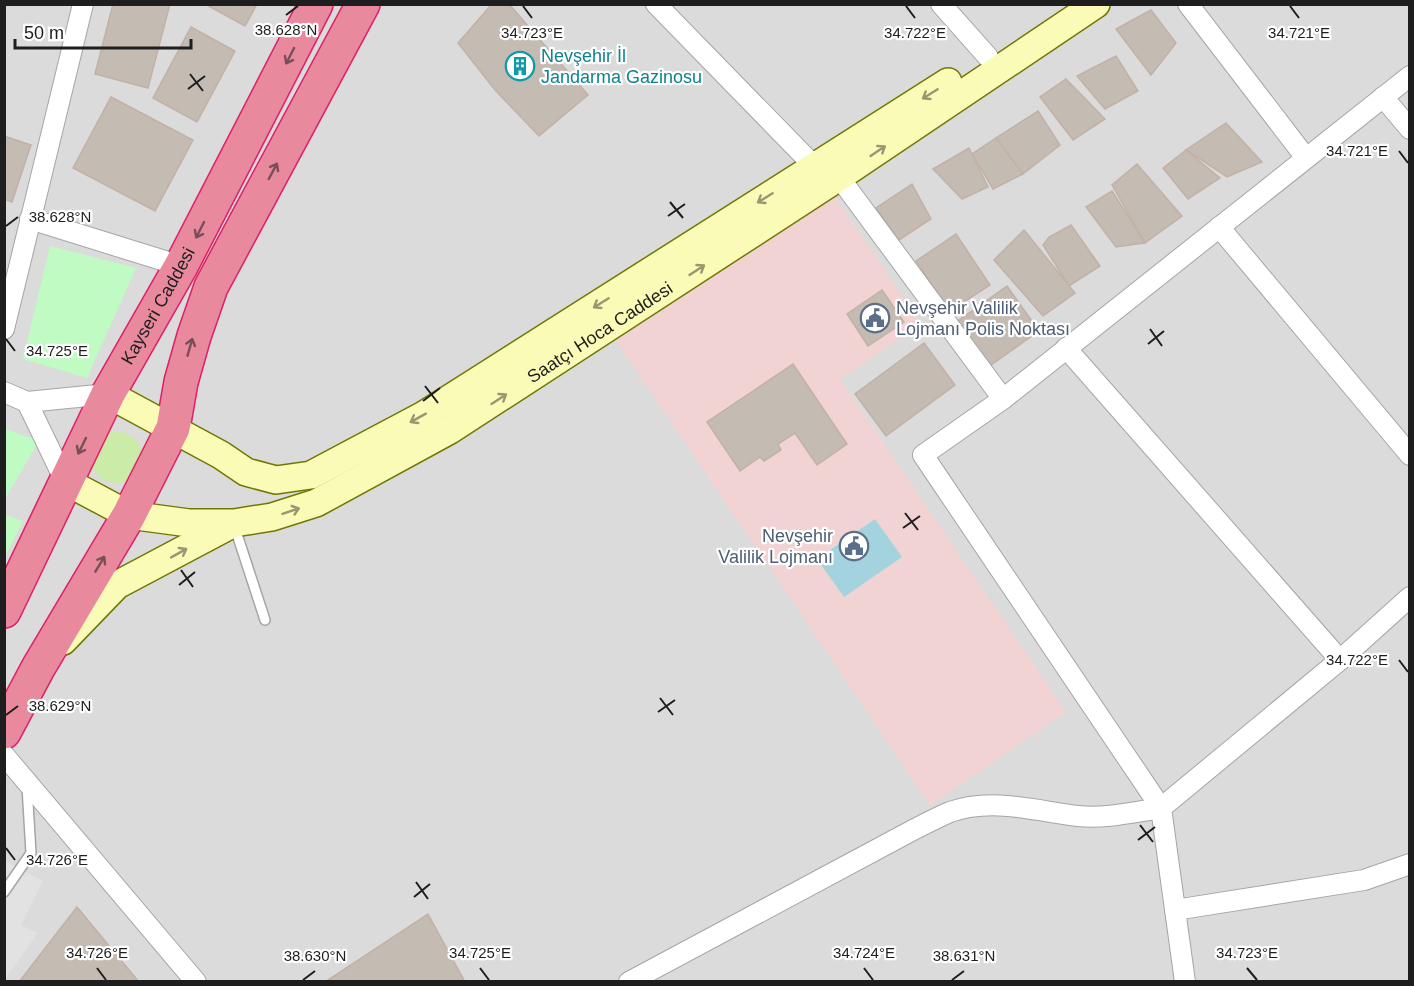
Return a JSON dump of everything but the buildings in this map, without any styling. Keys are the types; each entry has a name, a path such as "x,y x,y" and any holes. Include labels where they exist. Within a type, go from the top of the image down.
{"highway":[{"name":"Kayseri Caddesi","path":"4,611 108,394 181,267 316,4"},
{"path":"4,732 38,668 129,515 173,428 181,382 211,286 363,4"}],"street":[{"path":"4,329 83,4"},
{"path":"656,4 815,167"},
{"path":"941,4 988,57"},
{"name":"Saatçı Hoca Caddesi","path":"108,394 221,455 246,472 276,480 311,475 424,415 988,57 1067,4"},
{"name":"Saatçı Hoca Caddesi","path":"65,481 129,515 189,523 234,524 272,518 316,503 450,430 839,177 1096,4"},
{"path":"1188,4 1306,158"},
{"path":"1185,981 1161,808 923,455 1003,399 1410,76"},
{"path":"1383,97 1410,129"},
{"path":"839,177 1003,399"},
{"path":"30,219 181,267"},
{"path":"1219,227 1410,455"},
{"path":"1066,348 1340,660"},
{"path":"181,382 191,418 221,455"},
{"path":"4,392 27,402 108,394"},
{"path":"27,402 65,481"},
{"path":"38,668 117,585 234,524"},
{"path":"629,981 913,830 952,812 985,806 1012,806 1080,816 1120,815 1161,808 1340,660 1410,597"},
{"path":"4,755 196,981"},
{"path":"1175,910 1364,880 1410,864"}],"lane":[{"path":"234,524 265,620"},
{"path":"4,892 31,853 27,780"}],"shaded area":[{"path":"5,5 1409,5 1409,981 5,982"},
{"name":"Nevşehir Valilik Lojmanı","path":"833,194 921,324 840,379 1066,712 930,805 616,341"},
{"path":"5,861 43,881 21,925 38,933 5,979"}],"green space":[{"path":"50,246 136,268 87,378 23,359"},
{"path":"5,429 39,441 5,499"},
{"path":"117,431 133,438 143,452 128,481 113,483 103,479 95,472 92,463 97,443 105,435"},
{"path":"4,515 23,521 5,557"}],"water":[{"path":"875,519 902,557 844,597 817,559"}],"place":[{"name":"Nevşehir İl Jandarma Gazinosu","path":"520,66"},
{"name":"Nevşehir Valilik Lojmanı Polis Noktası","path":"875,318"},
{"name":"Nevşehir Valilik Lojmanı","path":"854,546"}]}
